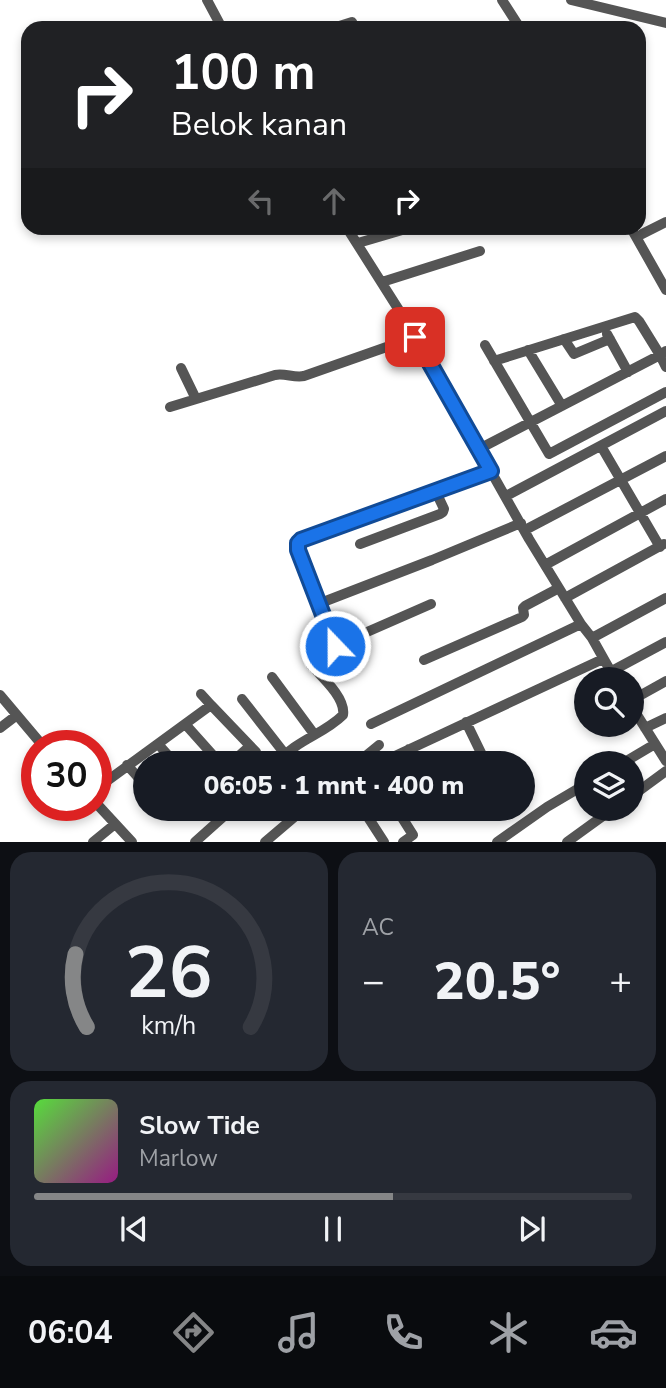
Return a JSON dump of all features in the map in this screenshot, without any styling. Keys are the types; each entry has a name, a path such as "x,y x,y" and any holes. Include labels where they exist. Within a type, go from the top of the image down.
{"street":[{"path":"207,0 218,21"},
{"path":"502,0 516,21"},
{"path":"571,0 666,23"},
{"path":"646,232 666,222"},
{"path":"352,235 415,337 545,565 608,667"},
{"path":"358,243 385,235"},
{"path":"635,235 666,290"},
{"path":"382,282 480,251"},
{"path":"494,361 637,318 663,353 666,367"},
{"path":"603,327 628,372"},
{"path":"170,407 281,374 304,376 415,337"},
{"path":"564,339 574,354 610,339"},
{"path":"485,345 552,459 666,393"},
{"path":"528,350 562,406"},
{"path":"479,449 663,353"},
{"path":"181,368 195,400"},
{"path":"506,496 666,411"},
{"path":"565,598 663,545 640,513 601,446"},
{"path":"321,603 523,526 666,456"},
{"path":"431,604 335,646 321,603 298,550 298,543 491,471"},
{"path":"360,544 443,512 436,492"},
{"path":"545,565 666,499"},
{"path":"424,660 522,617 525,606 559,588"},
{"path":"592,638 666,598"},
{"path":"371,724 581,624"},
{"path":"626,667 666,642"},
{"path":"406,751 603,659"},
{"path":"289,751 298,743 341,718 344,707 311,665"},
{"path":"272,677 314,734"},
{"path":"644,693 666,681"},
{"path":"201,694 253,749 250,751"},
{"path":"0,695 30,730"},
{"path":"242,699 277,751"},
{"path":"112,777 211,705"},
{"path":"0,728 17,715"},
{"path":"666,718 645,728 666,761"},
{"path":"466,723 480,751"},
{"path":"186,725 209,751"},
{"path":"158,744 164,751"},
{"path":"643,751 655,744"},
{"path":"373,751 379,745"},
{"path":"127,765 133,772"},
{"path":"644,787 666,771"},
{"path":"497,842 574,791"},
{"path":"112,821 132,842"},
{"path":"195,842 218,821"},
{"path":"265,842 289,821"},
{"path":"370,821 384,842"},
{"path":"403,842 413,835 404,821"},
{"path":"567,842 596,821"},
{"path":"93,842 115,824"}],"route":[{"path":"335,646 298,550 298,543 305,537 491,471 415,337"}]}
